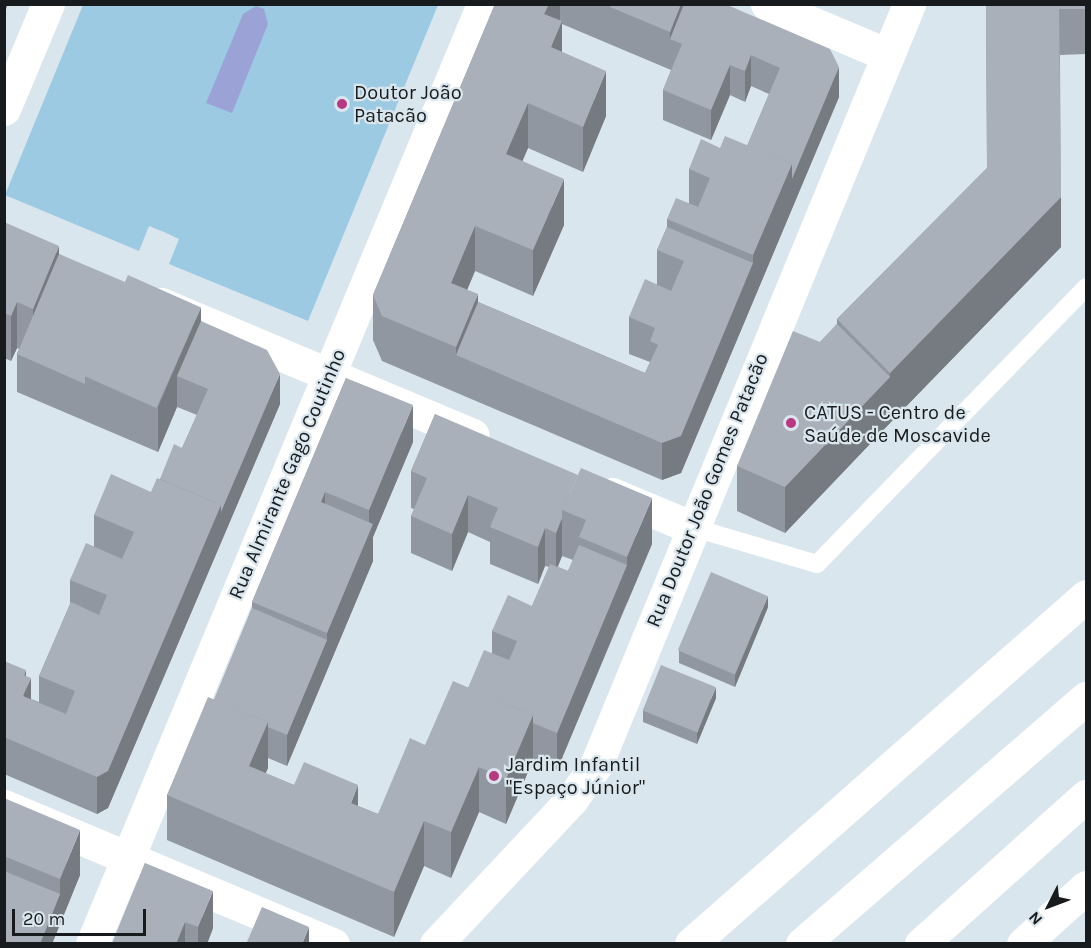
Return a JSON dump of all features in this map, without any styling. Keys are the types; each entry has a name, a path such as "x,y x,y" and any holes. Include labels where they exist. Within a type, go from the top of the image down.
{"main road":[{"path":"4,109 48,4"},
{"name":"Rua Almirante Gago Coutinho","path":"92,944 483,4"},
{"path":"767,4 888,55"},
{"name":"Rua Doutor João Gomes Patacão","path":"471,909 572,799 596,765 691,527 909,4"},
{"path":"137,294 504,448"},
{"path":"581,481 691,527"},
{"path":"691,944 1086,596"},
{"path":"802,944 1086,698"},
{"path":"921,944 1086,796"},
{"path":"4,806 333,944"},
{"path":"1023,944 1086,887"},
{"path":"435,944 471,909"}],"lane":[{"path":"691,527 817,564 1086,287"},
{"name":"Rua Doutor João Gomes Patacão","path":"454,944 471,909"}],"shaded area":[{"path":"83,5 438,5 308,321 169,264 179,239 164,232 149,226 139,251 5,195"},
{"path":"256,6 264,9 268,24 232,113 206,103 243,14"}],"building":[{"path":"495,4 549,4 544,14 562,21 551,47 606,71 583,127 528,103 506,154 564,179 533,250 475,226 451,283 478,294 456,347 382,316 373,295"},
{"path":"611,4 681,4 670,32 610,7"},
{"path":"684,4 725,4 830,49 839,67 792,179 792,164 747,146 780,68 751,55 745,71 730,65 711,110 663,90 682,44 670,39"},
{"path":"986,4 1059,4 1061,197 890,373 837,319 987,168"},
{"path":"1059,4 1086,4 1086,9 1059,9"},
{"path":"725,136 792,164 753,255 667,219 676,198 698,207 710,178 689,169 701,139 720,148"},
{"path":"4,222 59,246 33,309 17,302 11,316 4,313"},
{"path":"667,227 753,263 681,436 662,443 456,355 478,302 645,373 658,345 650,341 655,328 629,317 645,279 671,291 684,261 657,250"},
{"path":"59,254 125,282 85,376 85,384 17,354"},
{"path":"128,275 201,308 156,408 83,375"},
{"path":"201,321 267,350 280,374 221,512 221,505 160,479 174,444 182,448 208,389 177,376"},
{"path":"837,324 890,377 785,487 737,466 793,331 820,342"},
{"path":"346,378 413,405 369,510 325,492 321,502 373,524 327,633 252,602"},
{"path":"435,414 578,475 562,510 562,518 556,533 545,528 538,547 490,527 498,508 468,495 452,534 411,516 427,478 411,471"},
{"path":"581,468 652,498 627,557 579,537 586,520 562,510"},
{"path":"111,474 151,492 157,478 221,505 108,771 97,777 4,737 4,661 26,670 24,675 31,678 23,696 66,714 75,691 39,676 71,602 99,615 107,595 70,580 86,543 122,559 134,532 94,515"},
{"path":"579,545 627,565 557,733 533,723 533,715 468,688 484,650 509,660 513,651 517,641 492,631 508,595 532,606 550,564 568,571"},
{"path":"711,572 768,596 735,674 678,650"},
{"path":"252,608 327,640 287,735 268,727 268,722 214,700"},
{"path":"661,665 716,687 697,733 643,710"},
{"path":"453,681 533,715 506,779 479,767 451,832 424,821 394,892 167,795 208,697 268,722 249,766 294,785 304,762 358,785 351,803 378,814 410,738 425,745"},
{"path":"4,798 80,830 60,879 4,856"},
{"path":"145,863 213,891 198,927 185,922 176,944 112,944"},
{"path":"4,871 60,894 40,944 4,944"},
{"path":"262,907 309,927 302,944 246,944"}],"place":[{"name":"Doutor João Patacão","path":"342,104"},
{"name":"CATUS - Centro de Saúde de Moscavide","path":"791,423"},
{"name":"Jardim Infantil \"Espaço Júnior\"","path":"494,776"}]}
